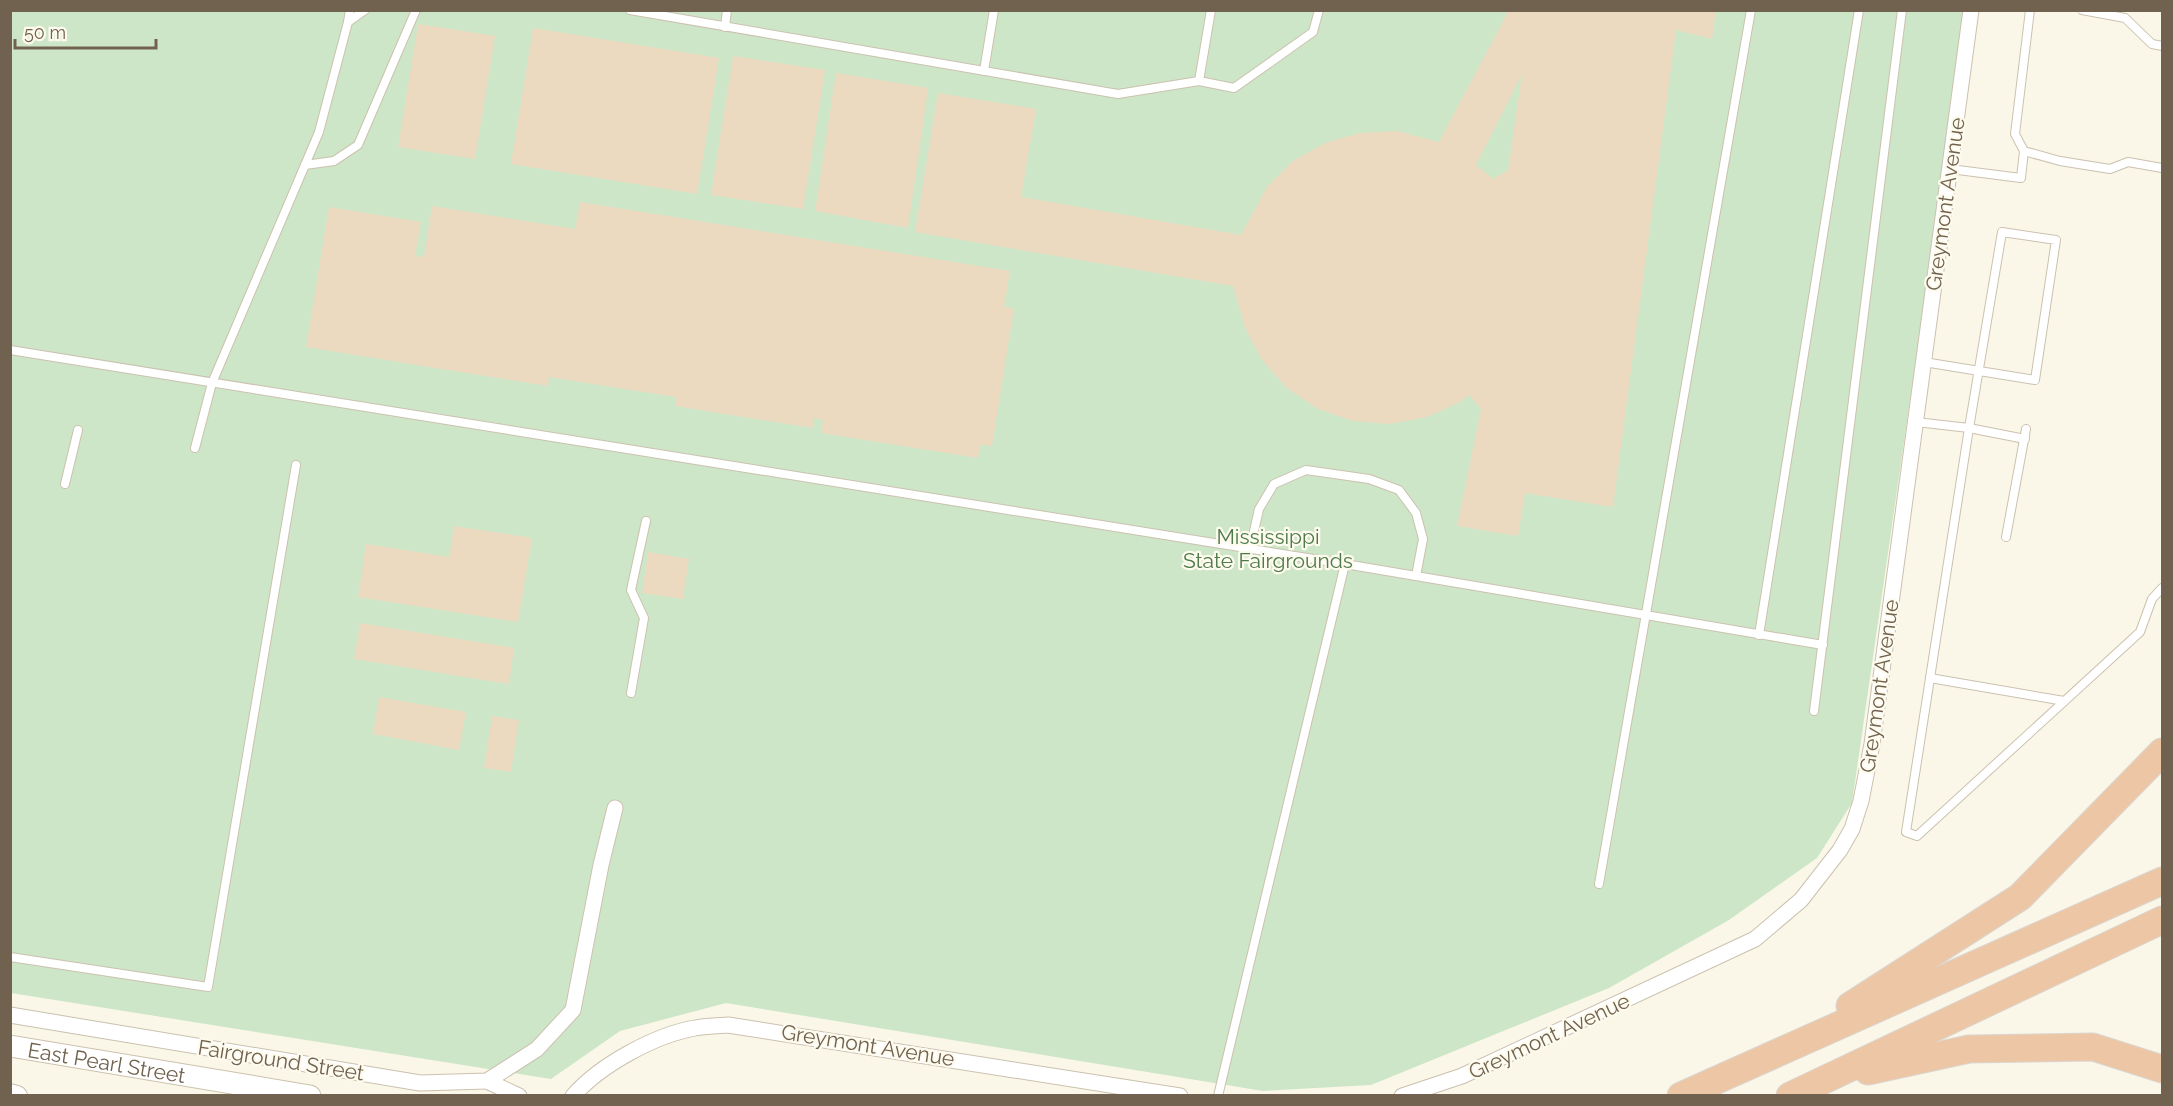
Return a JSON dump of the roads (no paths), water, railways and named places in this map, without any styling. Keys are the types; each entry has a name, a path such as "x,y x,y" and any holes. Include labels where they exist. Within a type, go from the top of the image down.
{"highway":[{"path":"1776,1054 2020,897 2163,752"},
{"path":"1681,1095 2163,881"},
{"path":"1790,1095 2163,920"},
{"path":"1820,1081 1969,1049 2093,1047 2163,1069"}],"main road":[{"name":"East Pearl Street","path":"10,1046 310,1095"}],"street":[{"name":"Greymont Avenue","path":"1402,1095 1462,1076 1755,939 1783,918 1824,873 1852,829 1867,771 1971,10"},
{"path":"486,1081 537,1049 573,1010 601,865 615,808"},
{"name":"Fairground Street","path":"10,1015 420,1083 486,1081"},
{"name":"Greymont Avenue","path":"573,1095 630,1052 660,1038 695,1028 728,1025 1180,1095"},
{"path":"486,1081 519,1095"},
{"path":"10,1094 17,1095"}],"lane":[{"path":"195,448 212,382 319,132 350,10"},
{"path":"348,22 365,10"},
{"path":"305,165 334,161 358,145 416,10"},
{"path":"630,10 1118,94 1199,81 1234,88 1312,32 1319,10"},
{"path":"725,27 728,10"},
{"path":"984,71 994,10"},
{"path":"1199,81 1211,10"},
{"path":"1599,884 1751,10"},
{"path":"1760,635 1859,10"},
{"path":"1814,711 1902,10"},
{"path":"1950,169 2021,178 2024,151 2015,134 2030,10"},
{"path":"2082,10 2125,18 2152,44 2163,46"},
{"path":"2024,151 2060,161 2110,169 2128,162 2163,168"},
{"path":"2033,389 2056,240 2002,232 1906,832 1917,836 2140,632 2152,599 2163,588"},
{"path":"10,350 1345,564 1823,645"},
{"path":"1924,362 2035,380"},
{"path":"1916,422 1969,428 2025,439"},
{"path":"2006,537 2026,429"},
{"path":"65,484 78,430"},
{"path":"10,957 208,987 296,465"},
{"path":"1250,549 1259,509 1274,483 1306,470 1369,479 1399,490 1416,513 1423,539 1416,576"},
{"path":"631,693 644,618 631,590 646,521"},
{"path":"1218,1095 1345,564"},
{"path":"1930,678 2064,701"}],"park label":[{"name":"Mississippi State Fairgrounds","path":"1268,548"}]}
